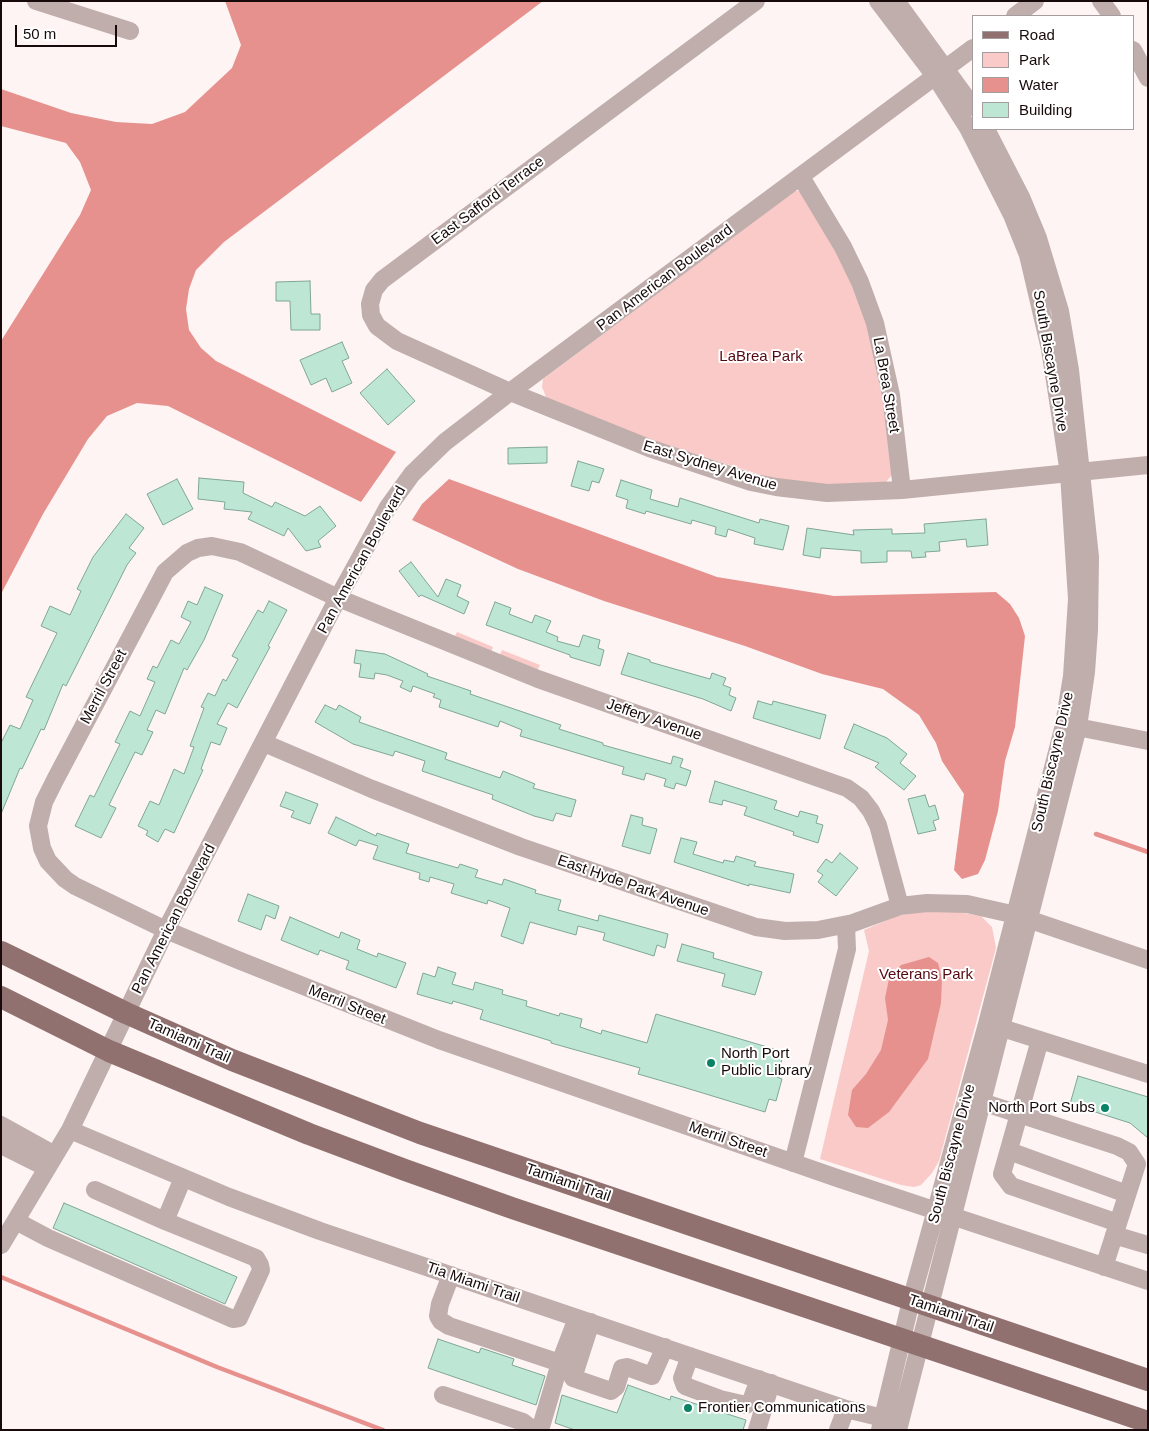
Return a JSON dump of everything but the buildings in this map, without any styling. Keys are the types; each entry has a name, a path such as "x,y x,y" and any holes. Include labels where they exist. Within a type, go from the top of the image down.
{"main road":[{"name":"Tamiami Trail","path":"1,952 126,1013 232,1060 420,1133 1148,1380"},
{"path":"1,997 108,1051 300,1130 414,1173 1148,1422"}],"street":[{"path":"36,1 130,31"},
{"name":"East Safford Terrace","path":"510,392 397,341 386,334 371,315 370,299 374,290 382,280 756,1"},
{"name":"South Biscayne Drive","path":"878,1 972,106"},
{"name":"South Biscayne Drive","path":"896,1 940,72 989,167 1028,255 1050,349 1090,557 1086,672 920,1304 911,1343 901,1429"},
{"path":"1016,15 1035,1"},
{"path":"1102,1 1111,15"},
{"name":"Pan American Boulevard","path":"7,1234 70,1130 166,930 338,598 388,507 412,474 445,442 510,392 972,49"},
{"path":"1134,52 1148,78"},
{"name":"South Biscayne Drive","path":"987,130 1021,197 1050,275 1069,361 1075,473"},
{"name":"La Brea Street","path":"801,177 843,247 860,282 875,323 888,380 902,490"},
{"name":"East Sydney Avenue","path":"510,392 649,448 751,482 802,492 858,493 902,490 1148,465"},
{"name":"Merril Street","path":"338,598 233,550 212,546 198,548 187,553 164,572 44,802 38,826 42,848 48,861 65,879 74,886 166,930 350,1006 439,1040 793,1163 1148,1281"},
{"name":"Jeffery Avenue","path":"338,598 542,681 847,788 861,798 871,811 878,825 900,906"},
{"path":"1071,726 1148,742"},
{"name":"East Hyde Park Avenue","path":"264,743 372,789 521,847 740,923 785,931 818,930 846,925 900,906 927,903 967,904 1022,917 1148,960"},
{"name":"South Biscayne Drive","path":"945,1214 982,1102 1002,1028 1022,917"},
{"path":"793,1163 847,949 846,925"},
{"path":"1002,1028 1148,1074"},
{"path":"1040,1040 1002,1174 1011,1186 1116,1229 1148,1245"},
{"path":"982,1102 1117,1146 1129,1152 1142,1170 1127,1194 1104,1267"},
{"path":"8,1128 51,1162 3,1149 8,1128"},
{"name":"Tia Miami Trail","path":"70,1130 183,1178 320,1231 765,1381 846,1409 881,1424"},
{"path":"1008,1151 1127,1194"},
{"path":"165,1220 183,1178"},
{"path":"7,1234 48,1238 233,1319 239,1318 261,1270 256,1258 95,1190"},
{"path":"451,1275 440,1304 438,1316 441,1322 562,1360"},
{"path":"584,1320 573,1378 611,1391 616,1387 622,1368 626,1367 652,1376 665,1347"},
{"path":"540,1430 562,1360 584,1320"},
{"name":"South Biscayne Drive","path":"881,1424 911,1343"},
{"path":"690,1356 682,1378 685,1386 713,1396 746,1405 765,1381"},
{"path":"757,1428 765,1381"},
{"path":"443,1395 523,1422 533,1430"},
{"path":"838,1430 846,1409"}],"green space":[{"name":"LaBrea Park","path":"795,191 800,191 836,247 865,311 881,370 892,475 886,482 834,486 780,481 632,434 547,399 542,387 543,379"},
{"path":"457,632 493,647 491,653 454,638"},
{"path":"502,650 540,665 536,671 499,657"},
{"name":"Veterans Park","path":"924,911 953,911 981,916 992,927 996,948 939,1161 932,1173 921,1185 914,1187 901,1185 820,1159 869,951 864,930 897,916"}],"water":[{"path":"225,1 543,1 224,242 196,270 189,289 186,309 189,330 201,348 216,361 396,452 361,502 168,406 137,403 107,416 88,439 43,514 1,594 1,341 80,215 91,190 80,162 66,143 1,126 1,89 71,113 116,122 152,124 185,112 232,68 241,45"},
{"path":"449,479 717,577 834,596 996,592 1010,604 1019,618 1025,636 1015,727 1005,761 998,811 985,860 978,874 962,879 954,870 964,794 942,761 936,743 919,715 883,689 822,674 745,646 604,601 518,569 412,520 422,504"},
{"path":"929,957 938,963 942,979 941,1003 928,1059 889,1112 868,1128 856,1127 848,1115 852,1090 866,1074 881,1050 888,1020 885,998 889,979 901,965"}],"waterway":[{"path":"1096,834 1148,852"},
{"path":"1,1277 217,1367 383,1430"}],"place":[{"name":"North Port Public Library","path":"711,1063"},
{"name":"North Port Subs","path":"1105,1108"},
{"name":"Frontier Communications","path":"688,1408"}]}
